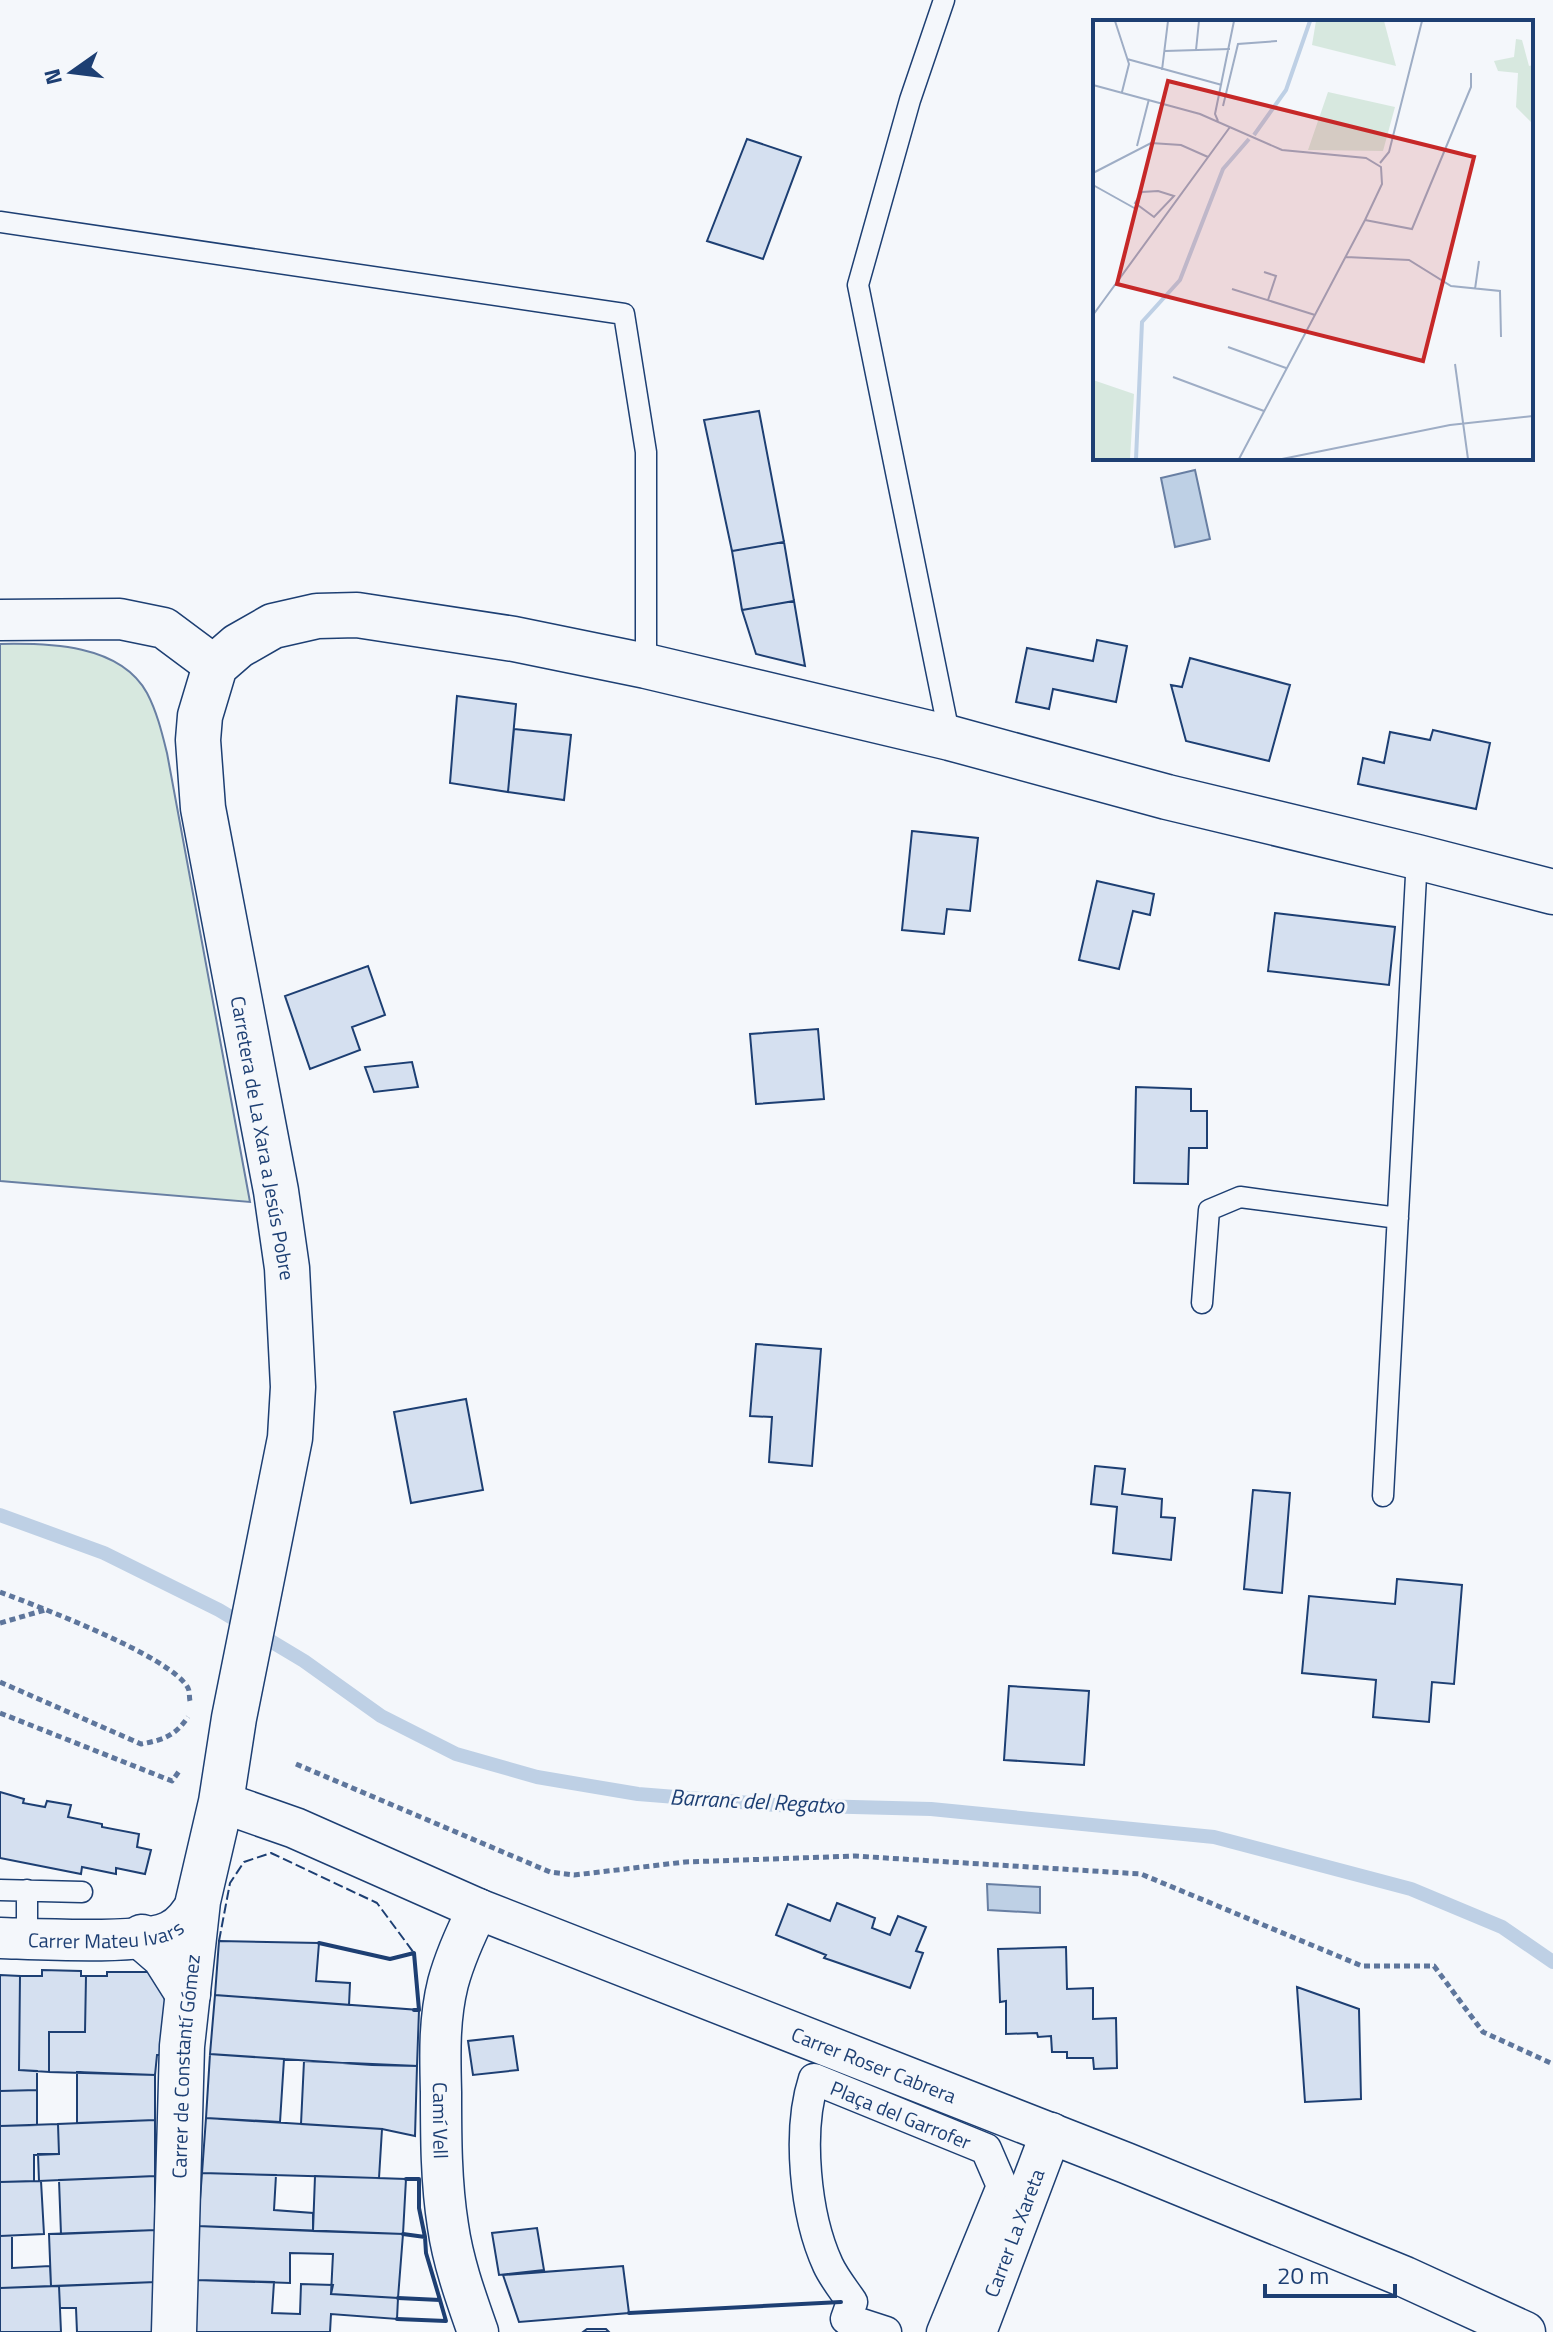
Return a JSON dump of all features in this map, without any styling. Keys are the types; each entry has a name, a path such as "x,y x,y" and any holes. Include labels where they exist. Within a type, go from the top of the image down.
{"main road":[{"path":"215,666 238,646 273,626 317,616 357,615 514,639 646,666 950,738 1167,797 1553,892"},
{"name":"Carretera de La Xara a Jesús Pobre","path":"215,666 200,716 203,808 276,1191 292,1332 293,1387 290,1438 271,1522 221,1802"},
{"name":"Carrer de Constantí Gómez","path":"174,2332 179,2102 188,1994 198,1901 221,1802"},
{"path":"142,1937 164,1956 188,1994"}],"street":[{"path":"0,620 120,619 164,628 215,666"},
{"name":"Carrer Roser Cabrera","path":"221,1802 295,1828 478,1909 1051,2133 1405,2277 1525,2332"},
{"name":"Carrer Mateu Ivars","path":"14,1938 142,1937 168,1933 190,1915 198,1901"},
{"name":"Camí Vell","path":"478,1909 457,1952 448,1982 441,2017 440,2076 443,2180 448,2228 456,2265 478,2332"},
{"name":"Plaça del Garrofer","path":"886,2332 846,2319 852,2302 828,2266 809,2207 805,2144 814,2079 986,2149 1002,2186 942,2332"},
{"name":"Carrer La Xareta","path":"976,2332 1051,2133"}],"lane":[{"path":"944,0 910,100 858,285 950,738"},
{"path":"0,222 624,314 646,452 646,666"},
{"path":"1383,1496 1417,857"},
{"path":"1202,1303 1209,1210 1240,1197 1398,1218"},
{"path":"0,1890 82,1892"},
{"path":"14,1938 27,1890"}],"path":[{"path":"0,1592 70,1618 167,1667 188,1688 192,1711 178,1731 162,1740 141,1744 0,1682"},
{"path":"0,1623 46,1610"},
{"path":"0,1713 172,1781 187,1759"},
{"path":"296,1764 550,1872 574,1875 685,1862 855,1856 1141,1874 1362,1966 1434,1966 1483,2032 1553,2064"}],"shaded area":[{"path":"0,644 61,646 102,656 135,677 151,700 167,753 250,1202 0,1181"}],"water":[{"path":"1195,470 1210,539 1175,547 1161,478"},
{"path":"987,1884 1040,1887 1040,1913 988,1910"}],"building":[{"path":"747,139 801,157 763,259 707,241"},
{"path":"759,411 784,542 732,551 704,420"},
{"path":"784,542 794,601 742,610 732,551"},
{"path":"794,601 805,666 756,654 742,610"},
{"path":"1097,640 1127,646 1116,702 1053,689 1049,709 1016,702 1027,648 1093,661"},
{"path":"1190,658 1290,685 1269,761 1186,741 1171,685 1182,687"},
{"path":"457,696 516,704 508,792 450,783"},
{"path":"514,729 571,735 564,800 508,792"},
{"path":"1433,730 1490,743 1476,809 1358,784 1363,758 1384,763 1390,732 1430,740"},
{"path":"912,831 978,838 970,911 947,909 944,934 902,930"},
{"path":"1097,881 1154,894 1150,915 1133,911 1119,969 1079,960"},
{"path":"1275,913 1395,927 1389,985 1268,971"},
{"path":"368,966 385,1015 352,1027 360,1050 310,1069 285,996"},
{"path":"818,1029 824,1099 756,1104 750,1034"},
{"path":"412,1062 418,1087 374,1092 365,1067"},
{"path":"1136,1087 1191,1089 1191,1111 1207,1111 1207,1148 1189,1148 1188,1184 1134,1183"},
{"path":"756,1344 821,1349 812,1466 769,1462 772,1417 750,1416"},
{"path":"466,1399 483,1490 411,1503 394,1412"},
{"path":"1095,1466 1125,1469 1122,1494 1162,1499 1161,1517 1175,1518 1171,1560 1113,1553 1117,1507 1091,1504"},
{"path":"1253,1490 1290,1493 1282,1593 1244,1589"},
{"path":"1397,1579 1462,1585 1454,1684 1432,1682 1429,1722 1373,1717 1376,1680 1302,1673 1309,1596 1395,1604"},
{"path":"1009,1686 1089,1691 1084,1765 1004,1760"},
{"path":"0,1792 24,1799 23,1803 45,1807 47,1801 71,1805 68,1817 139,1834 137,1847 151,1850 145,1874 116,1868 116,1874 82,1867 81,1874 0,1858"},
{"path":"837,1903 875,1918 872,1928 890,1935 898,1916 926,1927 916,1951 923,1953 910,1988 824,1958 826,1955 776,1935 788,1904 830,1921"},
{"path":"219,1941 319,1943 316,1981 350,1983 349,2005 215,1995"},
{"path":"1066,1947 1067,1989 1093,1988 1093,2019 1116,2018 1117,2068 1094,2069 1093,2058 1067,2058 1067,2052 1052,2052 1051,2036 1006,2034 1006,2001 1000,2002 998,1949"},
{"path":"42,1970 81,1971 81,1976 86,1976 85,2032 49,2032 49,2072 19,2070 20,1976 42,1976"},
{"path":"107,1972 150,1972 168,1993 162,2055 157,2055 155,2075 49,2072 49,2032 85,2032 86,1976 107,1976"},
{"path":"0,1975 20,1976 19,2070 37,2071 37,2090 0,2091"},
{"path":"1297,1987 1359,2009 1361,2099 1305,2102"},
{"path":"215,1995 419,2010 417,2066 210,2054"},
{"path":"513,2036 518,2070 473,2075 468,2041"},
{"path":"210,2054 284,2059 280,2122 206,2118"},
{"path":"304,2061 417,2066 415,2136 382,2129 301,2124"},
{"path":"77,2072 155,2075 155,2120 77,2123"},
{"path":"37,2090 37,2125 0,2126 0,2091"},
{"path":"206,2118 382,2129 379,2178 202,2173"},
{"path":"155,2120 155,2176 39,2181 38,2154 59,2154 58,2124"},
{"path":"58,2124 59,2154 34,2155 34,2181 0,2182 0,2126"},
{"path":"202,2173 276,2175 274,2210 313,2213 313,2231 198,2226"},
{"path":"155,2176 155,2230 61,2234 59,2180"},
{"path":"315,2176 406,2179 403,2234 313,2231"},
{"path":"41,2181 44,2234 0,2236 0,2182"},
{"path":"198,2226 403,2234 398,2298 331,2294 333,2254 290,2253 290,2283 196,2280"},
{"path":"537,2228 544,2270 499,2275 492,2233"},
{"path":"155,2230 156,2282 51,2286 49,2234"},
{"path":"0,2236 12,2236 12,2268 50,2266 51,2286 0,2288"},
{"path":"623,2266 629,2313 519,2322 503,2275"},
{"path":"196,2280 274,2282 272,2313 300,2314 301,2284 333,2285 331,2294 398,2298 397,2319 331,2314 330,2332 194,2332"},
{"path":"156,2282 156,2332 77,2332 76,2308 60,2308 59,2286"},
{"path":"59,2286 61,2332 0,2332 0,2288"},
{"path":"587,2329 606,2329 609,2332 583,2332"}],"waterway":[{"name":"Barranc del Regatxo","path":"0,1515 104,1553 219,1610 304,1661 381,1716 456,1754 537,1777 638,1794 776,1805 931,1809 1214,1837 1411,1889 1502,1927 1553,1962"}],"fence":[{"path":"219,1941 230,1883 244,1862 271,1853 377,1903 414,1953"}],"wall":[{"path":"319,1943 390,1959 414,1953 419,2010 414,2010"},
{"path":"403,2234 425,2237 419,2208 419,2179 406,2179"},
{"path":"398,2298 440,2300 426,2253 425,2237"},
{"path":"397,2319 446,2321 440,2300"},
{"path":"629,2313 841,2302"}]}
